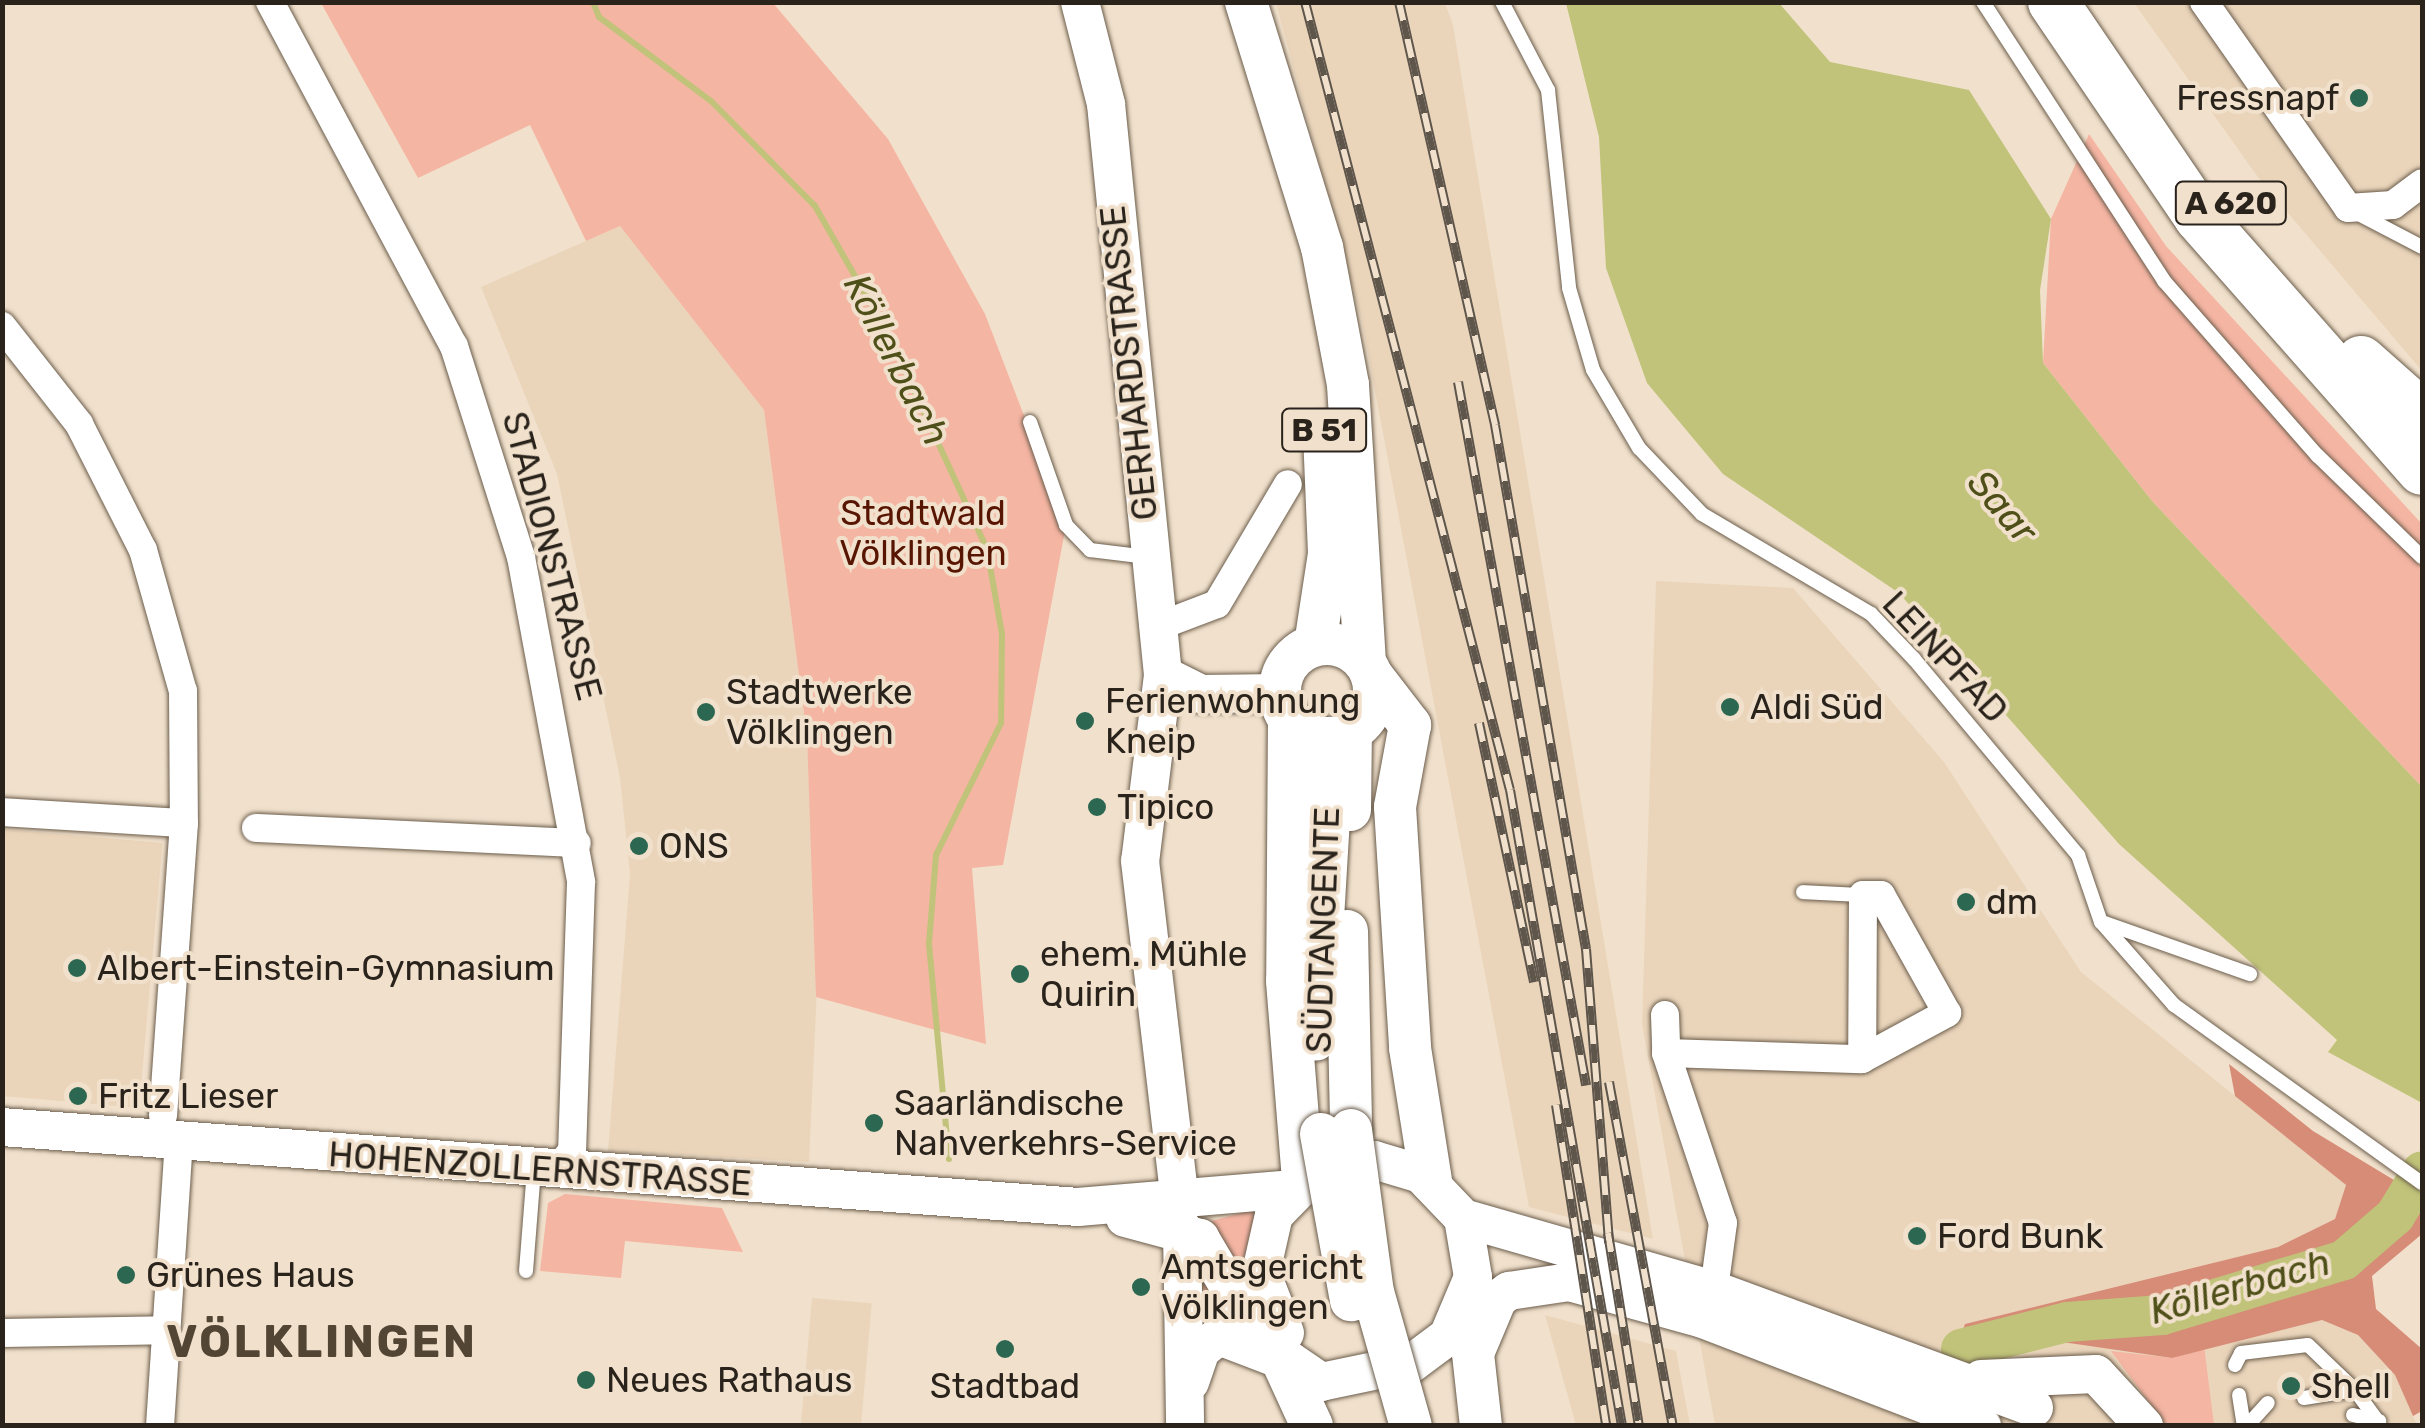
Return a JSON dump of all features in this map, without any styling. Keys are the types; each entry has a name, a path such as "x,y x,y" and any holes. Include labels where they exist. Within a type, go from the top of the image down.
{"highway":[{"name":"A 620","path":"2053,2 2199,217 2415,437"},
{"name":"A 620","path":"2089,2 2182,142 2361,362 2415,437"},
{"path":"2415,437 2422,478"}],"main road":[{"name":"GERHARDSTRASSE","path":"1080,2 1106,104 1154,628 1163,675 1140,860 1193,1208 1186,1410"},
{"path":"1163,675 1201,694 1352,732 1372,707 1348,385 1322,247 1306,214 1246,2"},
{"name":"B 51","path":"1306,214 1329,553 1315,645"},
{"path":"1380,1372 1319,1361 1274,1318 1263,1246 1299,1185 1287,982 1291,660 1315,645 1338,645 1369,670 1410,725 1395,807 1410,1048 1432,1181 1463,1218 1472,1286 1432,1350"},
{"name":"SÜDTANGENTE","path":"1291,715 1320,753 1330,802 1316,990 1336,1132 1411,1426"},
{"name":"SÜDTANGENTE","path":"1352,732 1336,1132 1339,1266 1386,1426"},
{"name":"HOHENZOLLERNSTRASSE","path":"2,1127 171,1128 535,1170 1078,1206 1193,1208 1299,1185"},
{"path":"1299,1185 1362,1160 1432,1181"},
{"path":"1193,1208 1256,1334 1284,1365 1312,1426"},
{"path":"1463,1218 1714,1290 2028,1417 2082,1394 2116,1426"},
{"path":"1186,1410 1196,1358 1219,1336 1248,1341 1284,1365 1334,1384 1380,1372 1432,1350 1495,1301 1569,1282 1720,1326 1982,1426"},
{"path":"1481,1426 1473,1352 1495,1301"},
{"path":"1954,1385 2085,1372 2114,1386 2144,1426"}],"street":[{"name":"STADIONSTRASSE","path":"270,2 454,346 521,557 578,844 572,1151 535,1170"},
{"path":"2204,2 2348,208 2392,205 2422,183"},
{"path":"2,326 79,424 142,550 183,690 184,824 160,1426"},
{"path":"1154,628 1217,604 1288,484"},
{"path":"2,812 184,824"},
{"path":"256,828 578,844"},
{"path":"1666,1052 1862,1059 1947,1013 1880,895 1863,895 1862,1059"},
{"path":"1666,1016 1666,1052 1723,1223 1714,1290"},
{"path":"2,1333 166,1330"}],"lane":[{"name":"LEINPFAD","path":"1502,2 1548,90 1570,288 1593,370 1639,448 1702,514 1871,614 2078,855 2102,922 2174,1005 2384,1160 2422,1182"},
{"path":"1982,2 2164,281 2318,456 2422,557"},
{"path":"2348,208 2422,247"},
{"path":"1030,422 1066,525 1090,550 1148,557"},
{"path":"1803,892 1863,895"},
{"path":"2102,922 2250,974"},
{"path":"526,1271 535,1170"},
{"path":"2235,1366 2241,1353 2308,1345 2355,1390 2379,1422"},
{"path":"2304,1398 2355,1390"},
{"path":"2239,1394 2246,1426"},
{"path":"2246,1426 2268,1403"},
{"path":"2354,1415 2379,1422"}],"shaded area":[{"path":"1276,3 1445,3 1453,25 1653,1239 1529,1207 1362,322"},
{"path":"2134,3 2422,3 2422,371 2260,180"},
{"name":"Stadtwerke Völklingen","path":"620,226 764,410 807,736 817,988 809,1162 608,1151 630,874 620,778 557,474 481,287"},
{"path":"1656,581 1793,588 1944,762 2081,972 2346,1185 2335,1219 2278,1247 1965,1324 1983,1359 2055,1341 2172,1358 2322,1320 2358,1335 2395,1375 2417,1425 1715,1425 1642,1024"},
{"name":"Albert-Einstein-Gymnasium","path":"2,829 162,843 139,1108 2,1096"},
{"path":"2229,1064 2313,1131 2422,1197 2422,1234 2372,1276 2376,1309 2422,1349 2422,1411 2413,1416 2395,1375 2358,1335 2322,1320 2172,1358 2055,1341 1983,1359 1956,1348 1965,1324 2278,1247 2335,1219 2346,1185 2235,1096"},
{"path":"812,1298 872,1303 861,1426 801,1425"},
{"path":"1545,1315 1676,1351 1690,1425 1576,1425"}],"green space":[{"name":"Stadtwald Völklingen","path":"321,3 773,3 888,139 985,314 1066,525 1003,865 972,868 986,1044 816,997 807,736 764,410 620,226 586,241 530,125 418,178"},
{"path":"2089,134 2166,246 2422,524 2422,787 2152,501 2043,363 2051,219"},
{"path":"565,1194 722,1208 743,1252 625,1241 621,1278 540,1271 548,1203"},
{"path":"1259,1208 1247,1284 1208,1222"},
{"path":"1202,1269 1238,1320 1196,1332"},
{"path":"2204,1346 2214,1425 2166,1425 2111,1351 2172,1358"}],"water":[{"name":"Saar","path":"1566,3 1779,3 1830,62 1969,90 2051,219 2040,290 2043,363 2152,501 2422,787 2422,1103 2328,1052 2337,1040 2119,844 1899,593 1723,474 1647,383 1606,268 1599,137"}],"waterway":[{"name":"Köllerbach","path":"593,2 599,17 711,101 815,206 888,334 987,549 1002,634 1001,723 936,855 929,944 949,1159"},
{"name":"Köllerbach","path":"1961,1349 2067,1322 2162,1315 2344,1260 2395,1216 2422,1171"}],"railway":[{"path":"1305,2 1510,790 1622,1426"},
{"path":"1399,2 1495,425 1586,949 1609,1243"},
{"path":"1458,382 1586,1085"},
{"path":"1479,723 1534,982"},
{"path":"1609,1082 1673,1426"},
{"path":"1556,1105 1606,1426"},
{"path":"1608,1233 1639,1426"}],"place":[{"name":"Fressnapf","path":"2359,98"},
{"name":"Aldi Süd","path":"1730,707"},
{"name":"Stadtwerke Völklingen","path":"706,712"},
{"name":"Ferienwohnung Kneip","path":"1085,721"},
{"name":"Tipico","path":"1097,807"},
{"name":"ONS","path":"639,846"},
{"name":"dm","path":"1966,902"},
{"name":"Albert-Einstein-Gymnasium","path":"77,968"},
{"name":"ehem. Mühle Quirin","path":"1020,974"},
{"name":"Fritz Lieser","path":"78,1096"},
{"name":"Saarländische Nahverkehrs-Service","path":"874,1123"},
{"name":"Ford Bunk","path":"1917,1236"},
{"name":"Grünes Haus","path":"126,1275"},
{"name":"Amtsgericht Völklingen","path":"1141,1287"},
{"name":"Stadtbad","path":"1005,1349"},
{"name":"Neues Rathaus","path":"586,1380"},
{"name":"Shell","path":"2291,1386"}],"district":[{"name":"VÖLKLINGEN","path":"322,1342"}]}
